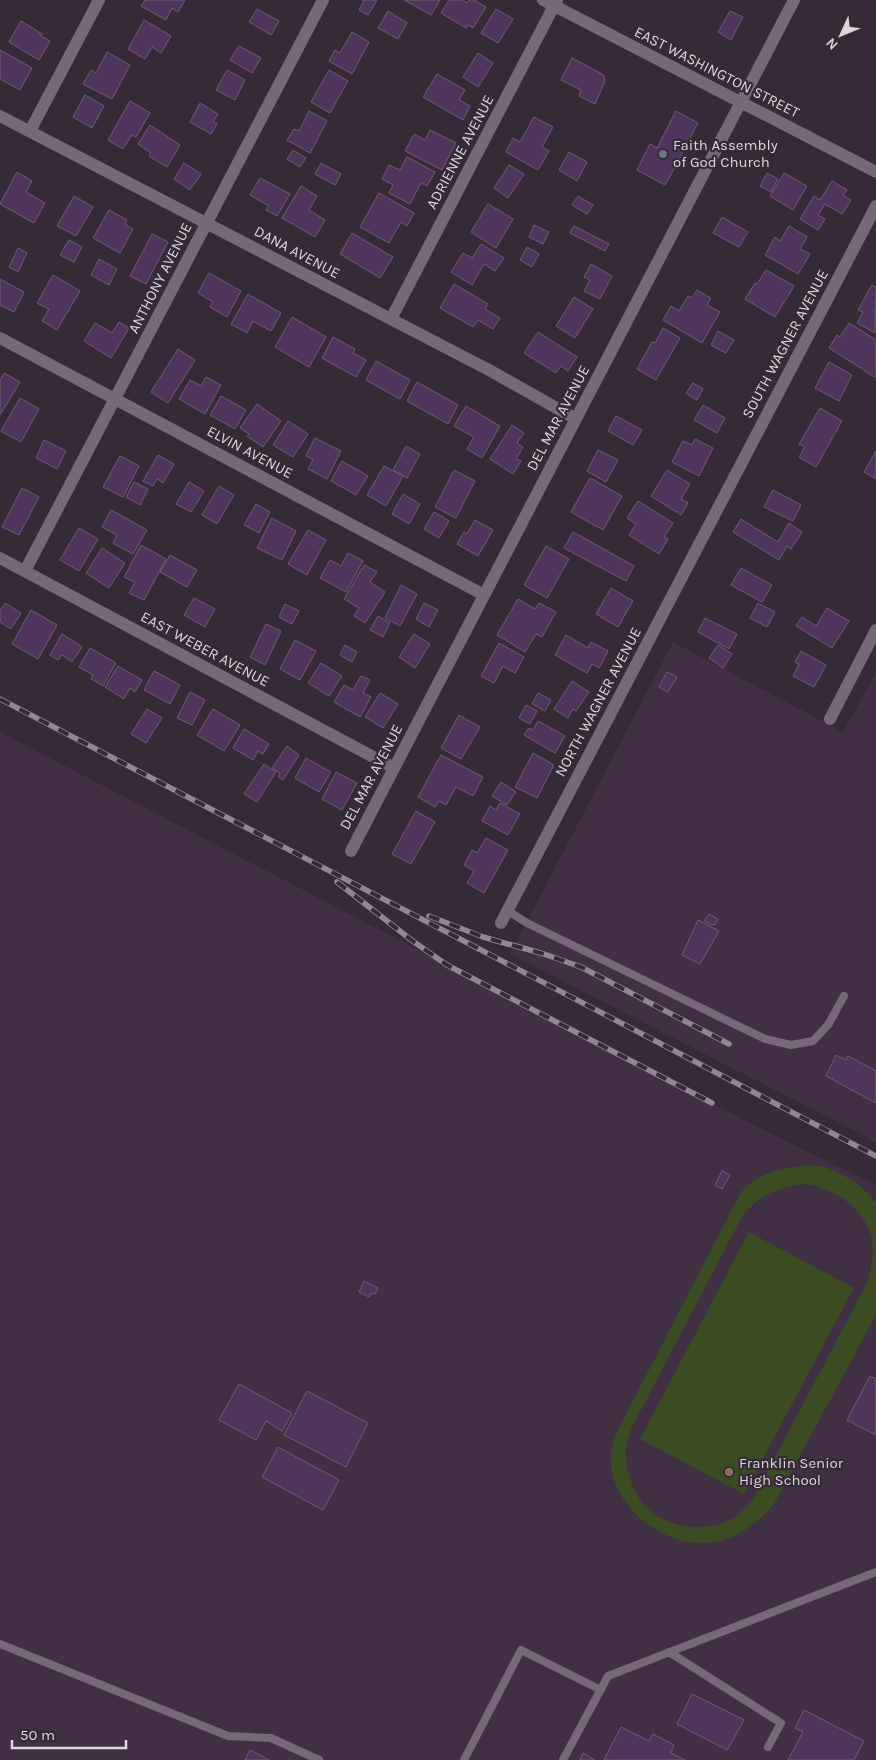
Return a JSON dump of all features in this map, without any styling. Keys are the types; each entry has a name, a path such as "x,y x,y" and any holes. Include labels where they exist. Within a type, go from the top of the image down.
{"street":[{"path":"30,131 99,0"},
{"name":"ANTHONY AVENUE","path":"25,571 323,0"},
{"name":"DEL MAR AVENUE","path":"351,851 794,0"},
{"name":"EAST WASHINGTON STREET","path":"552,2 876,172"},
{"name":"ADRIENNE AVENUE","path":"390,319 552,2"},
{"name":"DANA AVENUE","path":"0,116 489,370 576,419"},
{"name":"SOUTH WAGNER AVENUE","path":"724,496 876,206"},
{"name":"ELVIN AVENUE","path":"0,338 484,596"},
{"name":"NORTH WAGNER AVENUE","path":"501,923 724,496"},
{"name":"EAST WEBER AVENUE","path":"0,558 394,768"},
{"path":"830,719 876,630"}],"lane":[{"path":"508,910 527,923 765,1039 791,1045 813,1041 828,1026 844,996"},
{"path":"563,1760 608,1676 876,1572"},
{"path":"0,1644 228,1736 271,1738 318,1760"},
{"path":"464,1760 521,1650 601,1690"},
{"path":"669,1652 781,1723 768,1747"}],"shaded area":[{"path":"673,642 843,732 876,673 876,1142 510,954"},
{"path":"0,732 760,1128 876,1185 876,1760 0,1760"}],"green space":[{"path":"799,1166 824,1167 834,1171 861,1187 876,1203 876,1315 774,1504 768,1511 748,1528 723,1540 694,1543 675,1538 656,1530 639,1517 625,1501 615,1483 611,1463 613,1443 622,1422 741,1192 754,1181 774,1171","holes":["804,1184 825,1189 843,1199 859,1213 865,1222 870,1232 873,1250 868,1281 752,1501 733,1518 710,1526 694,1527 679,1525 665,1520 642,1502 634,1489 626,1461 626,1445 631,1429 743,1215 756,1202 770,1193"]},
{"path":"749,1232 854,1288 744,1494 640,1439"}],"building":[{"path":"145,0 185,0 178,12 172,8 166,20 141,6"},
{"path":"362,0 377,0 368,15 359,10 364,1"},
{"path":"404,0 440,0 431,15"},
{"path":"449,0 462,0 467,3 469,0 474,0 486,7 473,28 468,25 466,28 441,13"},
{"path":"257,9 279,21 271,35 249,22"},
{"path":"496,9 513,19 498,43 481,33"},
{"path":"388,11 407,23 398,39 378,28"},
{"path":"730,11 743,17 731,40 718,32"},
{"path":"144,20 171,36 161,53 152,47 145,59 128,49"},
{"path":"21,21 50,41 39,60 9,42"},
{"path":"352,32 369,42 352,74 329,61 335,50 340,53"},
{"path":"239,46 261,58 252,73 230,60"},
{"path":"0,50 32,68 20,90 0,79"},
{"path":"107,52 130,65 112,99 83,84 91,70 96,73"},
{"path":"478,53 493,63 478,87 463,77"},
{"path":"572,58 604,76 605,81 595,104 579,96 581,90 561,80"},
{"path":"227,70 245,80 235,100 216,90"},
{"path":"329,70 348,81 330,113 311,102"},
{"path":"437,74 465,90 459,100 470,106 463,120 423,97"},
{"path":"85,95 104,106 92,128 73,117"},
{"path":"130,101 150,113 136,137 132,135 123,149 108,140"},
{"path":"200,103 218,114 213,122 217,124 211,134 190,122"},
{"path":"309,111 327,121 310,153 287,140 294,129 299,131"},
{"name":"Faith Assembly of God Church","path":"676,111 698,123 678,161 680,162 677,168 675,167 665,185 637,170 650,144 657,148"},
{"path":"534,117 553,127 542,147 549,151 538,170 506,152 513,138 520,142"},
{"path":"150,125 180,145 167,167 149,156 151,153 138,144"},
{"path":"430,130 456,143 442,170 405,151 414,134 425,140"},
{"path":"293,150 306,158 300,167 287,159"},
{"path":"569,152 587,162 577,181 559,170"},
{"path":"407,157 435,172 427,186 421,183 410,204 389,193 393,185 382,179 389,165 400,170"},
{"path":"184,163 201,174 190,190 174,179"},
{"path":"321,163 341,174 335,185 315,174"},
{"path":"509,165 524,174 508,198 494,188"},
{"path":"17,172 32,181 26,192 45,203 34,223 0,204"},
{"path":"767,173 778,179 771,192 760,186"},
{"path":"784,173 807,186 793,210 770,196"},
{"path":"260,178 290,194 277,216 266,210 269,206 250,195"},
{"path":"832,181 847,190 843,195 851,200 842,214 825,204 818,215 825,219 818,230 800,219 814,196 820,200"},
{"path":"301,186 317,196 309,210 325,220 315,237 282,218"},
{"path":"379,193 414,213 407,226 401,222 389,243 360,227"},
{"path":"74,196 93,207 76,236 57,226"},
{"path":"578,196 593,205 587,214 572,205"},
{"path":"488,204 513,219 496,248 471,232"},
{"path":"109,210 127,220 125,224 133,229 120,253 93,238"},
{"path":"722,217 748,232 739,247 713,233"},
{"path":"534,225 549,232 543,244 529,237"},
{"path":"574,226 609,244 605,251 570,233"},
{"path":"789,226 807,237 800,249 810,254 798,274 765,255 775,237 780,241"},
{"path":"352,233 393,257 380,278 340,254"},
{"path":"152,234 168,242 146,284 130,276"},
{"path":"69,240 82,247 74,262 60,255"},
{"path":"481,244 504,258 495,271 484,264 472,285 451,272 463,253 472,258"},
{"path":"527,247 539,254 532,267 520,260"},
{"path":"18,248 27,253 18,272 9,267"},
{"path":"99,259 117,269 109,285 91,275"},
{"path":"591,264 612,276 600,299 584,291 590,280 584,277"},
{"path":"766,270 794,286 775,317 745,299"},
{"path":"209,273 241,291 227,317 210,307 213,302 198,293"},
{"path":"53,275 80,291 57,330 42,321 49,309 37,303"},
{"path":"0,279 24,292 14,312 0,305"},
{"path":"454,284 488,304 485,309 500,318 493,329 478,320 473,327 440,308"},
{"path":"872,285 876,287 875,333 857,323 863,312 858,310"},
{"path":"697,290 711,298 707,305 720,312 702,343 663,320 671,306 679,311 688,296 692,298"},
{"path":"248,294 281,313 271,331 253,321 247,333 231,324"},
{"path":"574,297 593,309 575,338 556,326"},
{"path":"292,317 326,337 309,367 275,347"},
{"path":"119,322 129,328 111,358 84,341 95,323 112,333"},
{"path":"849,323 876,340 876,378 829,348 837,335 840,337"},
{"path":"663,328 680,338 656,380 637,369 652,342 655,343"},
{"path":"718,331 734,340 726,353 711,345"},
{"path":"538,332 577,357 568,371 561,366 556,373 524,353"},
{"path":"333,337 355,349 353,353 366,360 356,377 322,358"},
{"path":"178,349 195,360 168,403 151,392"},
{"path":"376,361 410,380 400,399 366,380"},
{"path":"829,362 852,375 839,401 815,388"},
{"path":"4,373 20,382 0,415 0,380"},
{"path":"206,377 221,385 205,414 179,399 190,380 201,386"},
{"path":"417,382 458,405 448,424 407,401"},
{"path":"693,383 703,389 697,400 686,393"},
{"path":"221,396 246,410 235,429 210,415"},
{"path":"20,398 39,409 21,442 1,431"},
{"path":"257,404 281,421 263,447 247,436 249,434 240,428"},
{"path":"703,405 725,418 717,433 694,420"},
{"path":"466,406 500,426 482,458 467,449 474,437 454,426"},
{"path":"820,408 842,421 816,467 799,457 805,447 799,444"},
{"path":"616,416 642,430 633,445 608,431"},
{"path":"288,421 308,434 293,457 273,445"},
{"path":"512,425 524,433 517,443 523,447 516,459 521,461 513,474 490,459"},
{"path":"315,438 341,451 327,479 308,469 313,460 306,456"},
{"path":"695,439 713,448 699,476 672,462 683,441 692,445"},
{"path":"44,440 66,451 57,469 36,458"},
{"path":"406,446 420,454 407,478 393,470"},
{"path":"598,450 618,460 606,482 587,471"},
{"path":"876,451 876,479 864,472"},
{"path":"158,455 174,464 163,483 157,479 153,486 143,481"},
{"path":"120,456 139,466 123,497 103,487"},
{"path":"342,461 368,476 356,495 331,481"},
{"path":"384,466 403,476 386,506 367,495"},
{"path":"454,470 475,481 456,518 435,507"},
{"path":"667,470 690,484 681,499 688,503 681,515 651,496"},
{"path":"590,478 622,496 603,530 571,512"},
{"path":"134,482 148,489 140,505 126,497"},
{"path":"189,482 204,491 191,512 176,504"},
{"path":"219,486 234,495 217,524 202,515"},
{"path":"22,488 39,497 19,535 2,527"},
{"path":"773,490 801,505 793,521 764,507"},
{"path":"403,494 420,504 409,524 392,514"},
{"path":"638,501 673,523 664,537 668,539 659,554 629,535 636,524 627,518"},
{"path":"256,504 270,512 259,533 244,525"},
{"path":"111,510 147,530 133,554 113,543 117,535 102,527"},
{"path":"434,512 449,521 439,538 424,529"},
{"path":"272,518 296,531 282,560 257,548"},
{"path":"741,519 778,542 789,523 802,532 791,549 787,546 779,560 733,532"},
{"path":"475,520 493,530 478,556 457,544 464,532 467,534"},
{"path":"79,528 98,539 79,571 60,560"},
{"path":"308,530 326,540 307,575 288,564"},
{"path":"573,532 634,566 626,581 564,548"},
{"path":"141,545 166,559 144,600 129,593 135,582 124,577"},
{"path":"546,546 569,559 547,598 524,585"},
{"path":"102,548 125,563 109,588 86,573"},
{"path":"348,553 363,561 346,592 320,578 330,560 341,566"},
{"path":"170,555 197,570 187,587 160,572"},
{"path":"364,565 377,572 370,582 385,592 365,623 354,616 359,608 344,599"},
{"path":"741,568 772,585 762,602 731,585"},
{"path":"401,585 417,594 400,626 385,618"},
{"path":"611,588 633,601 618,627 596,614"},
{"path":"194,598 215,609 205,627 184,615"},
{"path":"518,599 535,609 539,603 556,612 542,637 536,634 525,652 497,635"},
{"path":"5,603 21,613 11,629 0,622 0,611"},
{"path":"424,603 438,610 429,627 416,619"},
{"path":"758,603 775,612 767,627 750,618"},
{"path":"285,604 299,611 292,624 279,617"},
{"path":"827,608 849,621 832,648 796,626 802,617 816,626"},
{"path":"31,610 57,625 38,659 12,644"},
{"path":"378,616 390,623 383,637 370,630"},
{"path":"705,618 737,634 729,649 698,632"},
{"path":"266,624 281,631 265,665 250,657"},
{"path":"62,634 82,647 72,662 62,655 58,660 50,655"},
{"path":"414,634 430,644 415,668 399,657"},
{"path":"566,635 588,648 591,642 608,651 599,668 592,664 587,673 555,655"},
{"path":"295,640 316,651 300,680 280,669"},
{"path":"499,643 524,657 515,673 503,666 494,683 481,676"},
{"path":"345,645 357,652 352,662 340,655"},
{"path":"718,645 732,654 723,668 709,658"},
{"path":"90,648 116,663 103,686 91,679 93,675 79,667"},
{"path":"801,651 826,665 814,687 793,676 799,664 795,662"},
{"path":"321,663 342,676 329,696 308,683"},
{"path":"118,666 142,680 135,692 130,688 124,699 105,687"},
{"path":"154,671 180,685 170,704 144,690"},
{"path":"667,672 677,677 668,692 659,687"},
{"path":"361,676 370,680 363,693 371,697 360,717 334,702 344,685 353,690"},
{"path":"572,681 589,692 576,711 573,709 568,718 554,709"},
{"path":"190,692 205,700 192,725 177,718"},
{"path":"380,693 398,704 383,728 365,717"},
{"path":"538,693 551,700 545,711 532,704"},
{"path":"526,705 537,711 530,724 519,718"},
{"path":"147,709 162,718 146,743 131,734"},
{"path":"213,709 240,725 224,751 197,735"},
{"path":"459,715 480,727 461,759 441,748"},
{"path":"538,721 565,736 555,753 524,735 529,728 533,730"},
{"path":"244,729 269,744 263,754 258,751 253,760 233,748"},
{"path":"287,746 299,755 283,780 278,777 280,773 272,768"},
{"path":"533,753 554,765 537,798 515,787"},
{"path":"441,755 483,777 473,796 456,787 446,805 439,801 435,807 418,797"},
{"path":"306,758 331,772 319,792 295,778"},
{"path":"264,764 276,772 257,802 244,794"},
{"path":"336,772 357,783 342,810 322,799"},
{"path":"501,782 516,792 507,805 492,796"},
{"path":"500,803 520,814 508,835 482,821 490,806 496,810"},
{"path":"416,811 435,822 411,864 392,854"},
{"path":"486,838 508,850 484,893 467,883 474,871 464,865 472,850 477,853"},
{"path":"709,914 718,919 715,925 704,921"},
{"path":"698,920 719,931 700,964 682,955"},
{"path":"836,1055 846,1060 848,1056 876,1071 876,1103 826,1076"},
{"path":"722,1171 730,1175 722,1189 715,1185"},
{"path":"364,1281 378,1288 375,1294 371,1293 369,1297 359,1292"},
{"path":"870,1376 876,1379 876,1435 847,1420"},
{"path":"239,1384 292,1413 282,1431 266,1421 256,1440 219,1420"},
{"path":"307,1391 368,1423 346,1467 284,1435"},
{"path":"278,1447 339,1480 323,1510 262,1477"},
{"path":"692,1694 744,1720 727,1750 677,1724"},
{"path":"804,1710 864,1741 854,1760 788,1760 803,1732 795,1728"},
{"path":"621,1727 649,1741 653,1734 674,1745 671,1753 685,1760 604,1760"},
{"path":"250,1750 269,1760 245,1760"},
{"path":"583,1753 595,1760 580,1760"}],"railway":[{"path":"0,699 876,1156"},
{"path":"337,882 414,942 447,965 712,1103"},
{"path":"429,916 483,937 544,954 581,967 729,1044"}],"place":[{"name":"Faith Assembly of God Church","path":"663,154"},
{"name":"Franklin Senior High School","path":"729,1472"}]}
